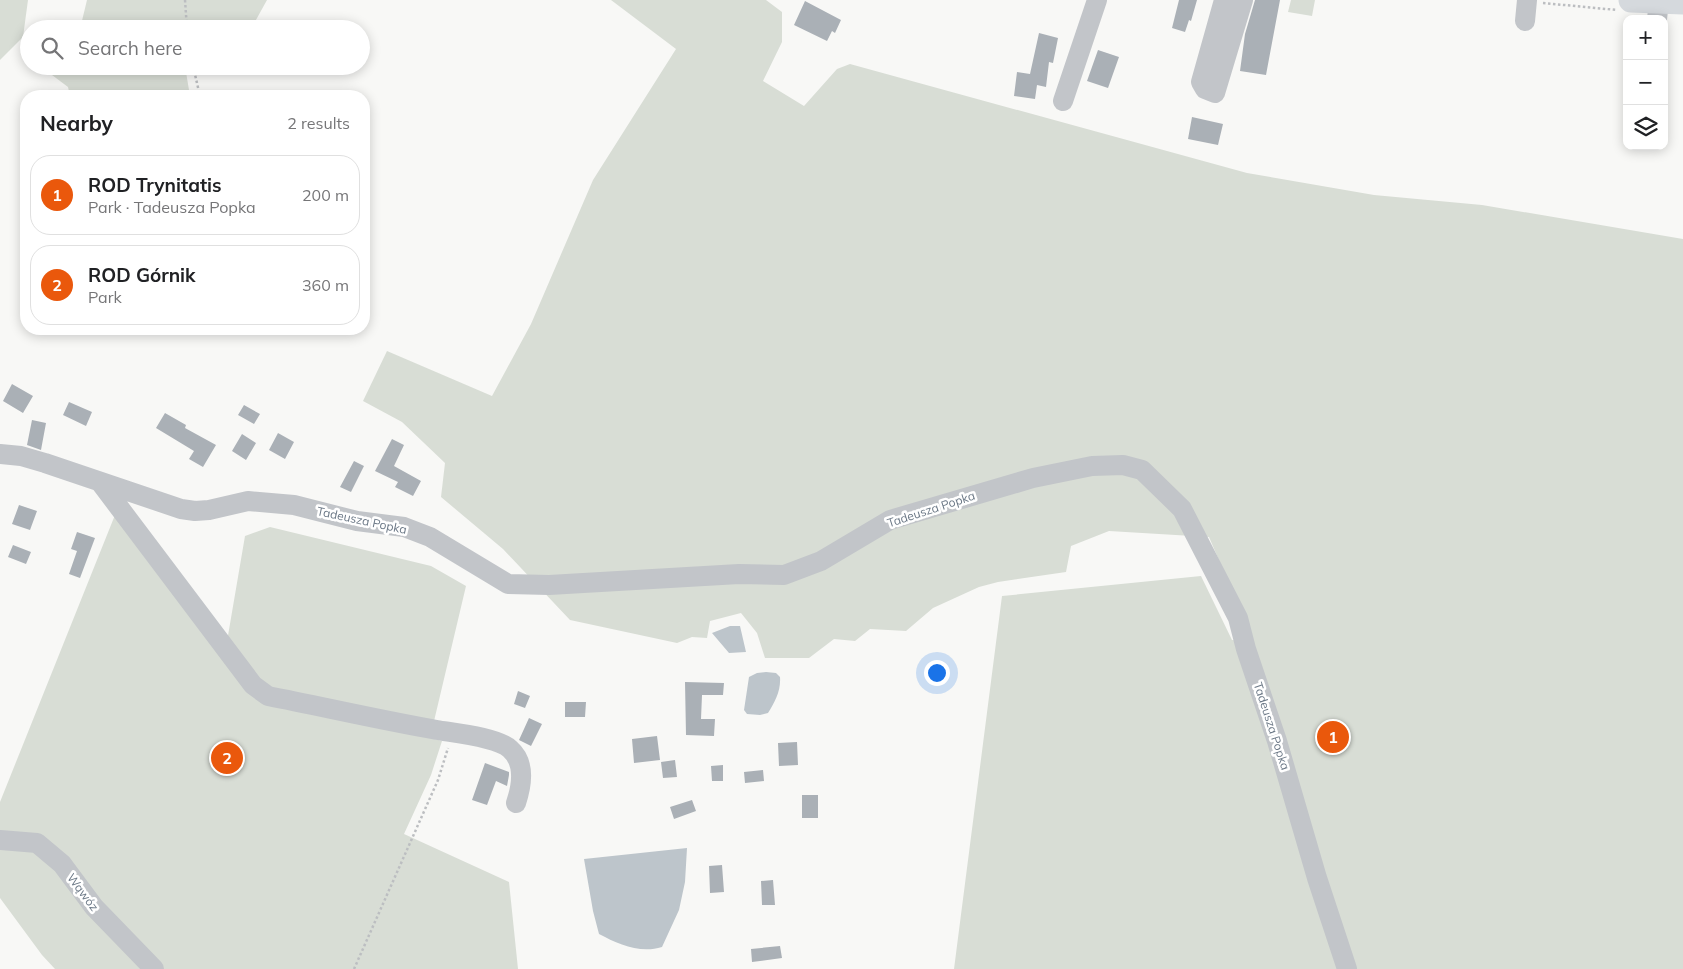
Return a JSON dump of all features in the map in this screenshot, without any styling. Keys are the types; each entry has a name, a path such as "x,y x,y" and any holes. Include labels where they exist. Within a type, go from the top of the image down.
{"main road":[{"path":"1628,5 1658,10 1683,2"}],"street":[{"path":"1063,101 1097,0"},
{"path":"1224,0 1201,82 1205,89 1215,93 1243,0"},
{"path":"1525,21 1531,1"},
{"name":"Tadeusza Popka","path":"0,454 20,456 180,509 209,510 248,501 294,505 357,521 404,527 430,537 508,584 549,586 739,574 784,575 821,561 890,520 1032,478 1092,466 1123,465 1142,470 1182,509 1238,618 1317,878 1347,969"},
{"path":"100,482 254,684 268,696 499,743 510,748 518,758 522,784 516,803"},
{"name":"Wąwóz","path":"0,840 37,843 62,864 94,908 154,969"}],"path":[{"path":"186,0 187,20"},
{"path":"1531,1 1628,5"},
{"path":"196,75 199,90"},
{"path":"354,969 438,780 452,732"}],"shaded area":[{"path":"0,0 28,0 25,20 20,20 20,40 0,60"},
{"path":"87,0 267,0 256,20 82,20"},
{"path":"611,0 766,0 782,12 782,42 763,81 804,106 837,69 850,64 1247,173 1374,195 1482,205 1683,239 1683,969 954,969 1002,596 1201,576 1232,640 1254,642 1209,537 1109,531 1071,546 1066,572 998,582 979,587 933,608 906,631 870,629 855,641 834,639 809,658 765,658 757,633 741,613 710,621 707,638 692,637 677,643 570,620 503,549 441,497 445,463 402,422 363,401 387,351 492,396 531,324 593,180 676,49"},
{"path":"1291,0 1315,0 1312,16 1288,12"},
{"path":"52,75 186,75 189,90 69,90 68,87"},
{"path":"115,515 224,659 245,536 270,527 431,566 466,586 430,738 442,741 431,775 404,834 509,882 518,969 55,969 42,955 0,898 0,802"},
{"path":"730,626 740,626 746,652 729,653 712,633"},
{"path":"757,673 776,673 780,677 780,687 775,700 768,713 760,715 747,714 744,710 749,677"},
{"path":"687,848 685,882 679,910 662,947 637,949 599,934 584,859"}],"building":[{"path":"1179,0 1197,0 1191,21 1189,20 1185,32 1172,28"},
{"path":"1255,0 1280,0 1266,75 1240,71 1245,34"},
{"path":"805,1 841,20 835,33 832,31 827,41 794,25"},
{"path":"1039,33 1058,38 1053,63 1049,62 1046,87 1037,85 1035,99 1014,96 1017,72 1030,74"},
{"path":"1098,50 1119,57 1108,88 1087,81"},
{"path":"1192,117 1223,124 1218,145 1188,139"},
{"path":"12,384 33,396 23,413 3,401"},
{"path":"69,402 92,412 86,426 63,415"},
{"path":"244,405 260,414 254,424 238,415"},
{"path":"165,413 186,425 185,428 216,445 203,467 189,459 194,451 156,428"},
{"path":"32,420 46,423 41,450 27,445"},
{"path":"278,433 294,442 285,459 269,450"},
{"path":"242,434 256,443 246,460 232,451"},
{"path":"392,439 404,445 394,466 421,481 413,496 395,487 398,482 375,471"},
{"path":"354,461 364,466 351,492 340,487"},
{"path":"19,505 37,511 30,530 12,524"},
{"path":"77,532 95,538 80,578 69,574 77,551 71,549"},
{"path":"13,545 31,552 26,564 8,557"},
{"path":"685,682 724,683 723,695 702,695 701,719 715,719 714,736 686,735"},
{"path":"518,691 530,696 525,708 514,704"},
{"path":"565,702 586,702 585,717 565,717"},
{"path":"529,718 542,724 531,746 519,740"},
{"path":"657,736 660,760 634,763 632,739"},
{"path":"797,742 798,765 779,766 778,743"},
{"path":"675,760 677,777 663,778 661,762"},
{"path":"485,763 509,772 507,786 496,781 487,805 472,800"},
{"path":"723,765 723,781 712,781 711,766"},
{"path":"763,770 764,781 745,783 744,772"},
{"path":"802,795 818,795 818,818 802,818"},
{"path":"692,800 696,811 674,819 670,807"},
{"path":"722,865 724,892 710,893 709,866"},
{"path":"773,880 775,905 762,905 761,881"},
{"path":"780,946 782,958 752,962 751,949"}],"place":[{"name":"ROD Trynitatis","path":"1333,737"},
{"name":"ROD Górnik","path":"227,758"}]}
